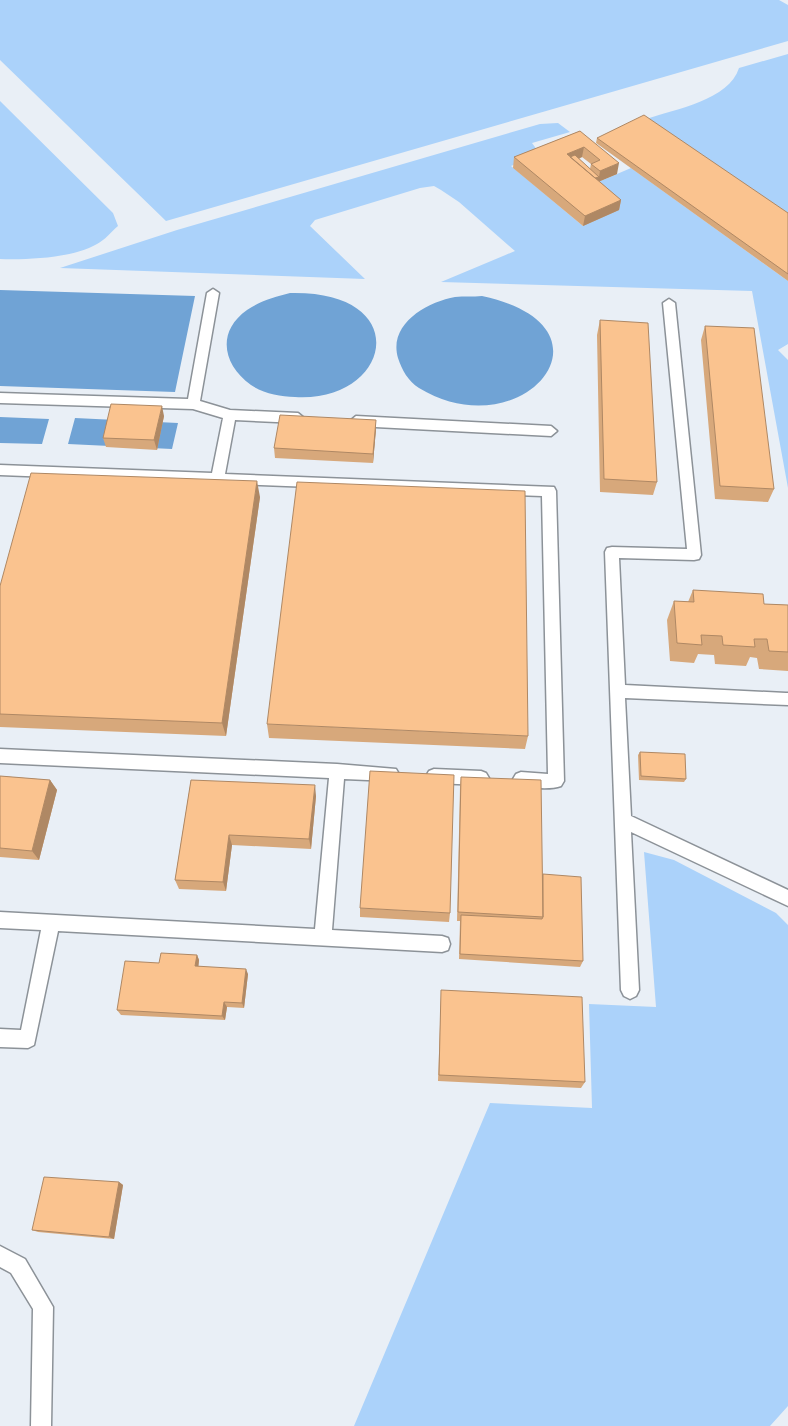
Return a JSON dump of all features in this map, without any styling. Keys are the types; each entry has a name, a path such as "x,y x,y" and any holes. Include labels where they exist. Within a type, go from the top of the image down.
{"lane":[{"path":"193,404 213,293"},
{"path":"630,990 612,552 694,555 669,303"},
{"path":"0,398 193,404 230,415 308,419"},
{"path":"217,479 230,415"},
{"path":"346,421 551,431"},
{"path":"0,470 549,491 556,781 0,756"},
{"path":"618,691 786,699"},
{"path":"323,938 337,771"},
{"path":"623,820 788,898"},
{"path":"0,920 442,944"},
{"path":"0,1038 28,1040 52,923"},
{"path":"0,1256 18,1266 43,1307 41,1426"}],"shaded area":[{"path":"0,0 779,0 788,5 788,41 166,221 0,60"},
{"path":"788,54 788,214 646,119 686,107 713,96 733,79 739,68"},
{"path":"0,101 113,213 118,226 103,240 87,249 63,255 0,259"},
{"path":"558,123 570,132 532,143 540,154 511,166 583,226 589,186 631,168 788,281 788,344 778,350 788,360 788,488 752,291 441,282 515,251 459,202 434,186 420,188 315,220 310,226 365,279 60,268 177,230 540,124"},
{"path":"0,290 195,296 175,392 0,386"},
{"path":"290,293 330,297 358,309 373,326 376,346 369,366 353,383 328,394 284,396 256,388 234,368 229,358 227,338 237,319 257,304"},
{"path":"482,296 525,311 548,332 553,355 544,377 522,395 493,405 457,403 419,388 406,375 398,358 396,346 404,325 412,317 433,304 455,297"},
{"path":"0,417 49,419 42,444 0,443"},
{"path":"75,418 178,423 172,449 68,444"},
{"path":"644,852 674,860 776,913 788,925 788,1406 770,1426 354,1426 490,1103 592,1108 589,1004 656,1007"}],"building":[{"path":"644,115 788,213 788,274 597,138"},
{"path":"580,131 619,163 600,171 591,164 600,160 584,147 567,154 621,200 585,216 514,157"},
{"path":"575,155 599,177 595,178 570,157"},
{"path":"600,320 648,323 657,482 604,479"},
{"path":"705,326 754,328 774,489 720,486"},
{"path":"111,404 162,406 154,440 103,438"},
{"path":"280,415 376,420 373,454 274,448"},
{"path":"31,473 257,481 222,723 0,714 0,586"},
{"path":"297,482 525,491 528,736 267,724"},
{"path":"693,590 763,594 764,604 788,605 788,652 769,651 767,639 754,639 755,647 723,645 722,636 701,635 702,645 677,643 674,601 694,602"},
{"path":"640,752 685,754 686,779 641,776"},
{"path":"370,771 454,775 450,913 360,908"},
{"path":"0,776 50,780 32,851 0,848"},
{"path":"461,777 541,780 543,917 458,912"},
{"path":"191,780 315,785 309,839 229,835 223,882 175,880"},
{"path":"543,874 581,877 583,961 460,954 461,915 542,919"},
{"path":"161,953 197,955 195,966 246,969 242,1003 224,1002 222,1016 117,1010 125,961 159,963"},
{"path":"441,990 582,997 585,1082 439,1075"},
{"path":"44,1177 119,1182 109,1237 32,1230"}]}
